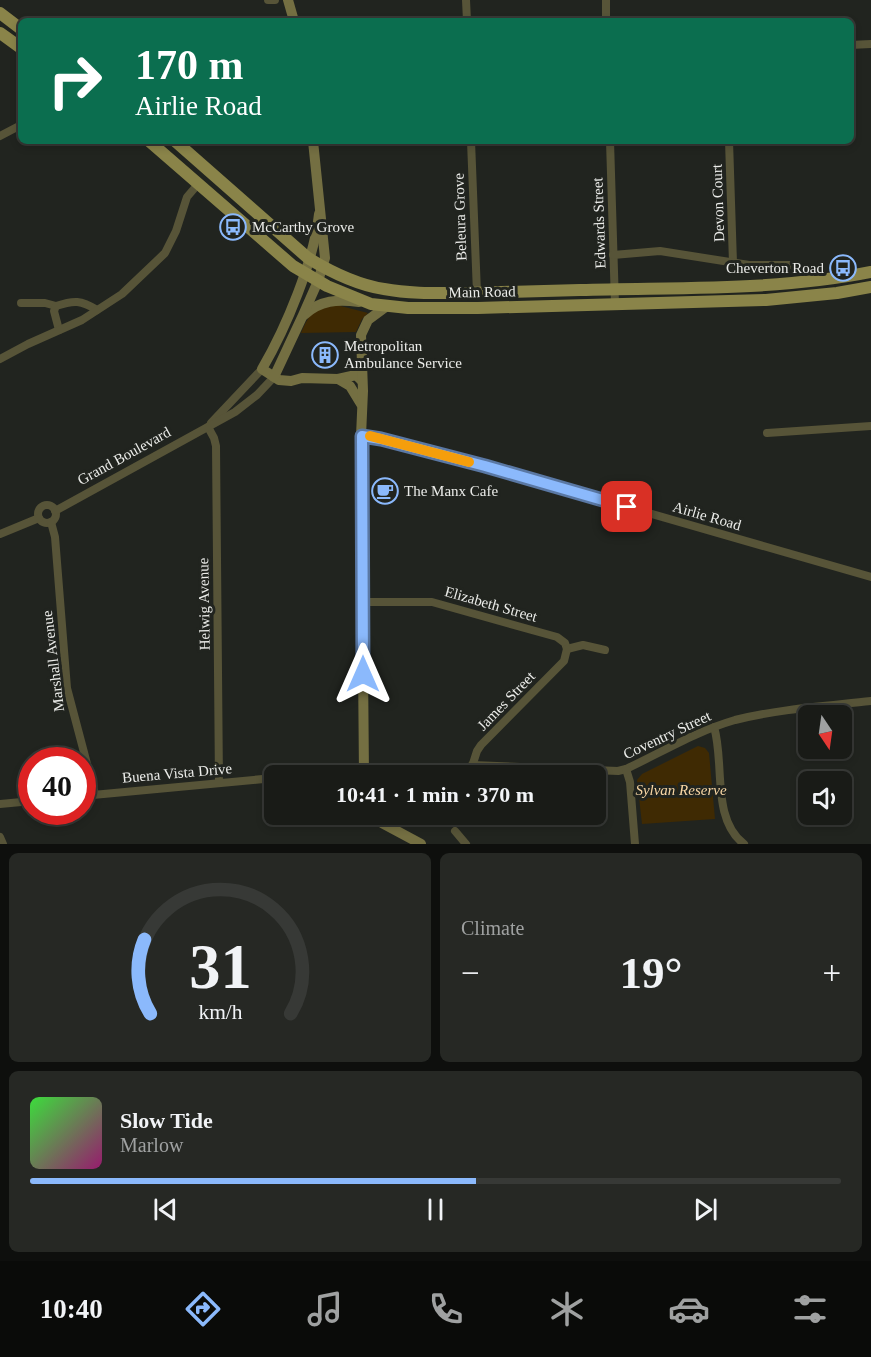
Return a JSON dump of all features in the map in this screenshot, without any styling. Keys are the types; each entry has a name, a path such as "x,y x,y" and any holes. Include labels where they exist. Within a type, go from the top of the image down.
{"main road":[{"path":"0,14 18,27"},
{"path":"0,33 18,46"},
{"name":"Main Road","path":"153,144 277,253 304,273 344,294 371,304 478,308 615,304 805,297 871,286"},
{"name":"Main Road","path":"178,144 309,258 323,267 356,281 383,289 413,292 477,292 805,283 871,272"}],"street":[{"path":"268,0 276,0"},
{"path":"288,0 293,18"},
{"path":"466,0 467,18"},
{"path":"606,0 606,18"},
{"path":"854,45 871,44"},
{"path":"0,136 18,126"},
{"path":"313,144 319,214"},
{"name":"Beleura Grove","path":"471,144 477,292"},
{"name":"Edwards Street","path":"610,144 615,304"},
{"name":"Devon Court","path":"729,144 733,263"},
{"path":"0,359 97,310 122,294 165,253 176,231 187,197 199,183"},
{"name":"Grand Boulevard","path":"208,427 264,365 298,293 317,232 319,214"},
{"name":"Grand Boulevard","path":"0,534 39,518 38,512 44,506 49,506 55,511 248,403 277,372 318,281 323,267 325,248 319,214"},
{"path":"614,255 660,252 749,265 794,265"},
{"path":"21,303 45,303 56,306 73,301 89,305 97,310"},
{"path":"303,315 310,309 329,301 371,304"},
{"path":"56,306 54,311 59,330"},
{"path":"364,765 361,340 363,327 374,314 387,306"},
{"path":"264,365 277,372 302,378 338,379 356,375 362,381"},
{"path":"338,379 350,386 362,405"},
{"path":"767,433 871,426"},
{"name":"Helwig Avenue","path":"208,427 216,446 219,783"},
{"name":"Airlie Road","path":"362,436 485,466 871,577"},
{"path":"39,518 44,523 51,522 56,517 55,511"},
{"name":"Marshall Avenue","path":"51,522 55,537 67,688 83,747"},
{"name":"Elizabeth Street","path":"363,602 432,602 557,637 565,643 567,649"},
{"path":"567,649 583,645 605,650"},
{"name":"James Street","path":"472,765 481,746 564,661 567,649"},
{"name":"Coventry Street","path":"606,772 626,769 714,727 757,716 871,701"},
{"path":"714,727 718,740 724,814 731,831 744,844"},
{"path":"626,769 630,782 635,844"},
{"name":"Buena Vista Drive","path":"96,794 264,779"},
{"path":"0,804 18,802"},
{"path":"386,825 421,844"},
{"path":"455,831 466,844"},
{"path":"0,837 3,844"}],"green space":[{"path":"337,305 368,313 362,319 356,332 301,333 310,315 323,308"},
{"name":"Sylvan Reserve","path":"698,746 705,748 709,753 715,819 642,824 637,780 642,774"}],"slow traffic":[{"path":"370,436 469,462"}],"place":[{"name":"McCarthy Grove","path":"233,227"},
{"name":"Cheverton Road","path":"843,268"},
{"name":"Metropolitan Ambulance Service","path":"325,355"},
{"name":"The Manx Cafe","path":"385,491"}],"route":[{"path":"363,674 362,436 485,466 627,507"}]}
